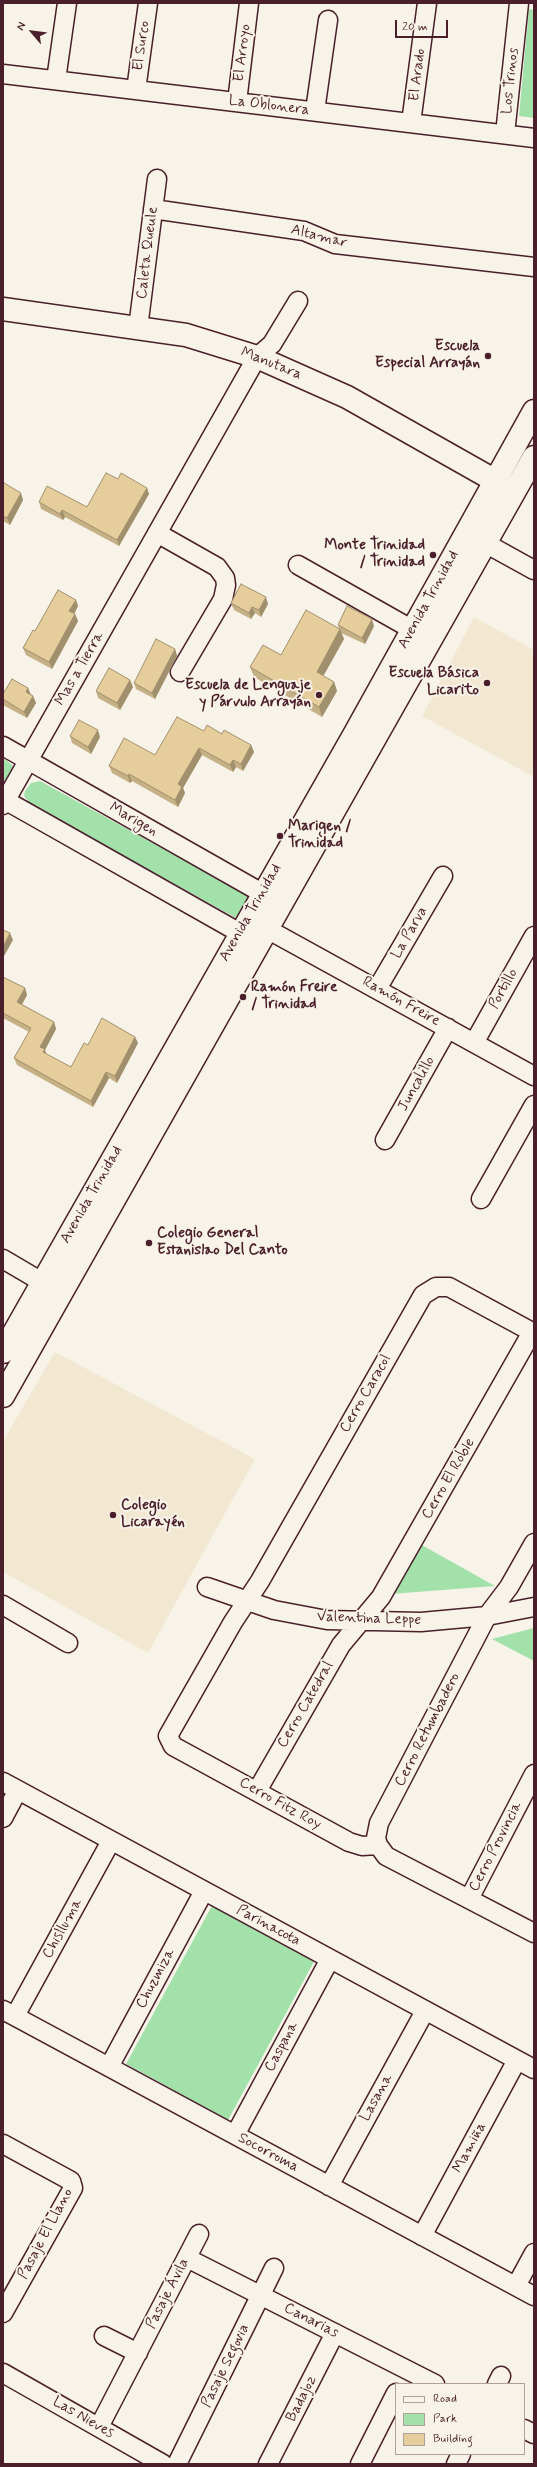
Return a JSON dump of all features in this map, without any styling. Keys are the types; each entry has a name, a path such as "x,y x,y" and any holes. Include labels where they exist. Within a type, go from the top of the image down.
{"main road":[{"name":"Manutara","path":"3,309 186,336 257,357 347,397 514,492"},
{"name":"Avenida Trinidad","path":"3,1352 413,630 534,411"},
{"name":"Avenida Trinidad","path":"3,1396 534,457"}],"street":[{"path":"56,80 67,3"},
{"name":"El Surco","path":"136,90 148,3"},
{"name":"El Arroyo","path":"237,102 249,3"},
{"name":"El Arado","path":"411,123 427,3"},
{"name":"Los Trinos","path":"505,134 519,3"},
{"path":"315,112 328,20"},
{"name":"La Oblonera","path":"3,74 534,138"},
{"name":"Caleta Queule","path":"138,328 157,178"},
{"name":"Altamar","path":"153,209 304,231 335,244 534,267"},
{"name":"Mas a Tierra","path":"4,801 257,357 272,344 298,301"},
{"path":"157,533 217,567 225,578 226,585 223,599 180,672"},
{"path":"485,543 534,570"},
{"path":"298,565 413,630"},
{"name":"Marigen","path":"3,746 262,894"},
{"path":"4,801 240,933 267,929 262,894"},
{"name":"La Parva","path":"377,989 442,876"},
{"name":"Ramón Freire","path":"267,929 534,1076"},
{"name":"Portillo","path":"474,1043 534,936"},
{"name":"Juncalillo","path":"385,1140 448,1028"},
{"path":"481,1199 534,1105"},
{"path":"3,1259 42,1282"},
{"name":"Cerro Caracol","path":"248,1603 424,1295 436,1287 449,1287 533,1333"},
{"name":"Cerro El Roble","path":"360,1622 381,1597 533,1333"},
{"name":"Cerro Retumbadero","path":"378,1845 377,1830 379,1823 487,1616 509,1587 534,1543"},
{"name":"Valentina Leppe","path":"207,1587 248,1603 300,1616 360,1622 421,1622 487,1616 534,1607"},
{"name":"Cerro Fitz Roy","path":"248,1603 233,1622 168,1736 173,1746 356,1845 378,1845"},
{"path":"3,1605 68,1643"},
{"name":"Cerro Catedral","path":"257,1791 341,1645 360,1622"},
{"name":"Cerro Provincia","path":"469,1899 534,1774"},
{"path":"3,1818 10,1786"},
{"name":"Parinacota","path":"10,1786 534,2069"},
{"name":"Chislluma","path":"9,2013 111,1841"},
{"path":"378,1845 386,1856 534,1933"},
{"name":"Chuzmiza","path":"109,2067 204,1891"},
{"name":"Caspana","path":"235,2135 330,1959"},
{"name":"Lasana","path":"329,2186 425,2011"},
{"name":"Socorroma","path":"9,2013 534,2296"},
{"name":"Mamiña","path":"422,2236 517,2060"},
{"name":"Pasaje El Llano","path":"3,2144 71,2181 73,2188 3,2314"},
{"name":"Pasaje Ávila","path":"99,2427 199,2234"},
{"path":"516,2286 534,2253"},
{"name":"Canarias","path":"187,2258 335,2334 404,2377 431,2383"},
{"name":"Pasaje Segovia","path":"176,2464 274,2268"},
{"name":"Badajoz","path":"268,2464 335,2334"},
{"path":"104,2336 138,2353"},
{"name":"Las Nieves","path":"3,2373 163,2464"},
{"path":"360,2464 395,2395"},
{"path":"525,2430 534,2434"},
{"path":"456,2464 460,2455"}],"shaded area":[{"name":"Escuela Básica Licarito","path":"474,617 534,650 534,777 422,716"},
{"name":"Colegio Licarayén","path":"55,1352 255,1459 148,1653 3,1572 3,1441"}],"green space":[{"path":"529,9 534,10 534,118 519,116"},
{"path":"3,758 11,764 16,771 5,787 3,787"},
{"path":"40,781 251,897 238,919 31,805 24,796 25,791 31,783"},
{"path":"420,1544 495,1586 390,1594"},
{"path":"534,1628 534,1661 492,1639"},
{"path":"214,1902 316,1958 228,2120 126,2064"}],"building":[{"path":"106,473 118,479 121,473 147,488 117,540 62,510 60,514 39,502 47,486 87,507"},
{"path":"4,483 21,493 7,518 3,516"},
{"path":"241,584 266,597 259,610 252,607 249,613 231,603"},
{"path":"58,590 76,600 69,611 75,614 49,662 23,648 33,630 35,631"},
{"path":"347,606 372,619 362,638 338,625"},
{"path":"306,610 340,629 317,672 334,682 319,707 250,667 263,645 281,655"},
{"path":"156,639 175,649 152,693 134,683"},
{"path":"109,668 130,680 117,703 96,691"},
{"path":"12,679 28,688 26,692 33,696 24,712 3,699 3,694"},
{"path":"177,717 204,731 207,725 222,734 224,730 251,745 241,764 233,760 230,765 199,748 178,784 182,787 175,800 129,774 128,776 109,766 124,738 155,755"},
{"path":"79,720 98,730 88,747 70,736"},
{"path":"3,930 10,933 3,947"},
{"path":"3,977 25,988 17,1002 54,1022 40,1047 45,1049 43,1052 71,1067 84,1043 88,1045 102,1018 135,1037 115,1076 106,1072 91,1101 14,1058 31,1028 3,1013"}],"place":[{"name":"Escuela Especial Arrayán","path":"488,356"},
{"name":"Monte Trinidad / Trinidad","path":"433,555"},
{"name":"Escuela Básica Licarito","path":"487,683"},
{"name":"Escuela de Lenguaje y Párvulo Arrayán","path":"319,695"},
{"name":"Marigen / Trinidad","path":"280,836"},
{"name":"Ramón Freire / Trinidad","path":"243,997"},
{"name":"Colegio General Estanislao Del Canto","path":"149,1243"},
{"name":"Colegio Licarayén","path":"113,1515"}]}
